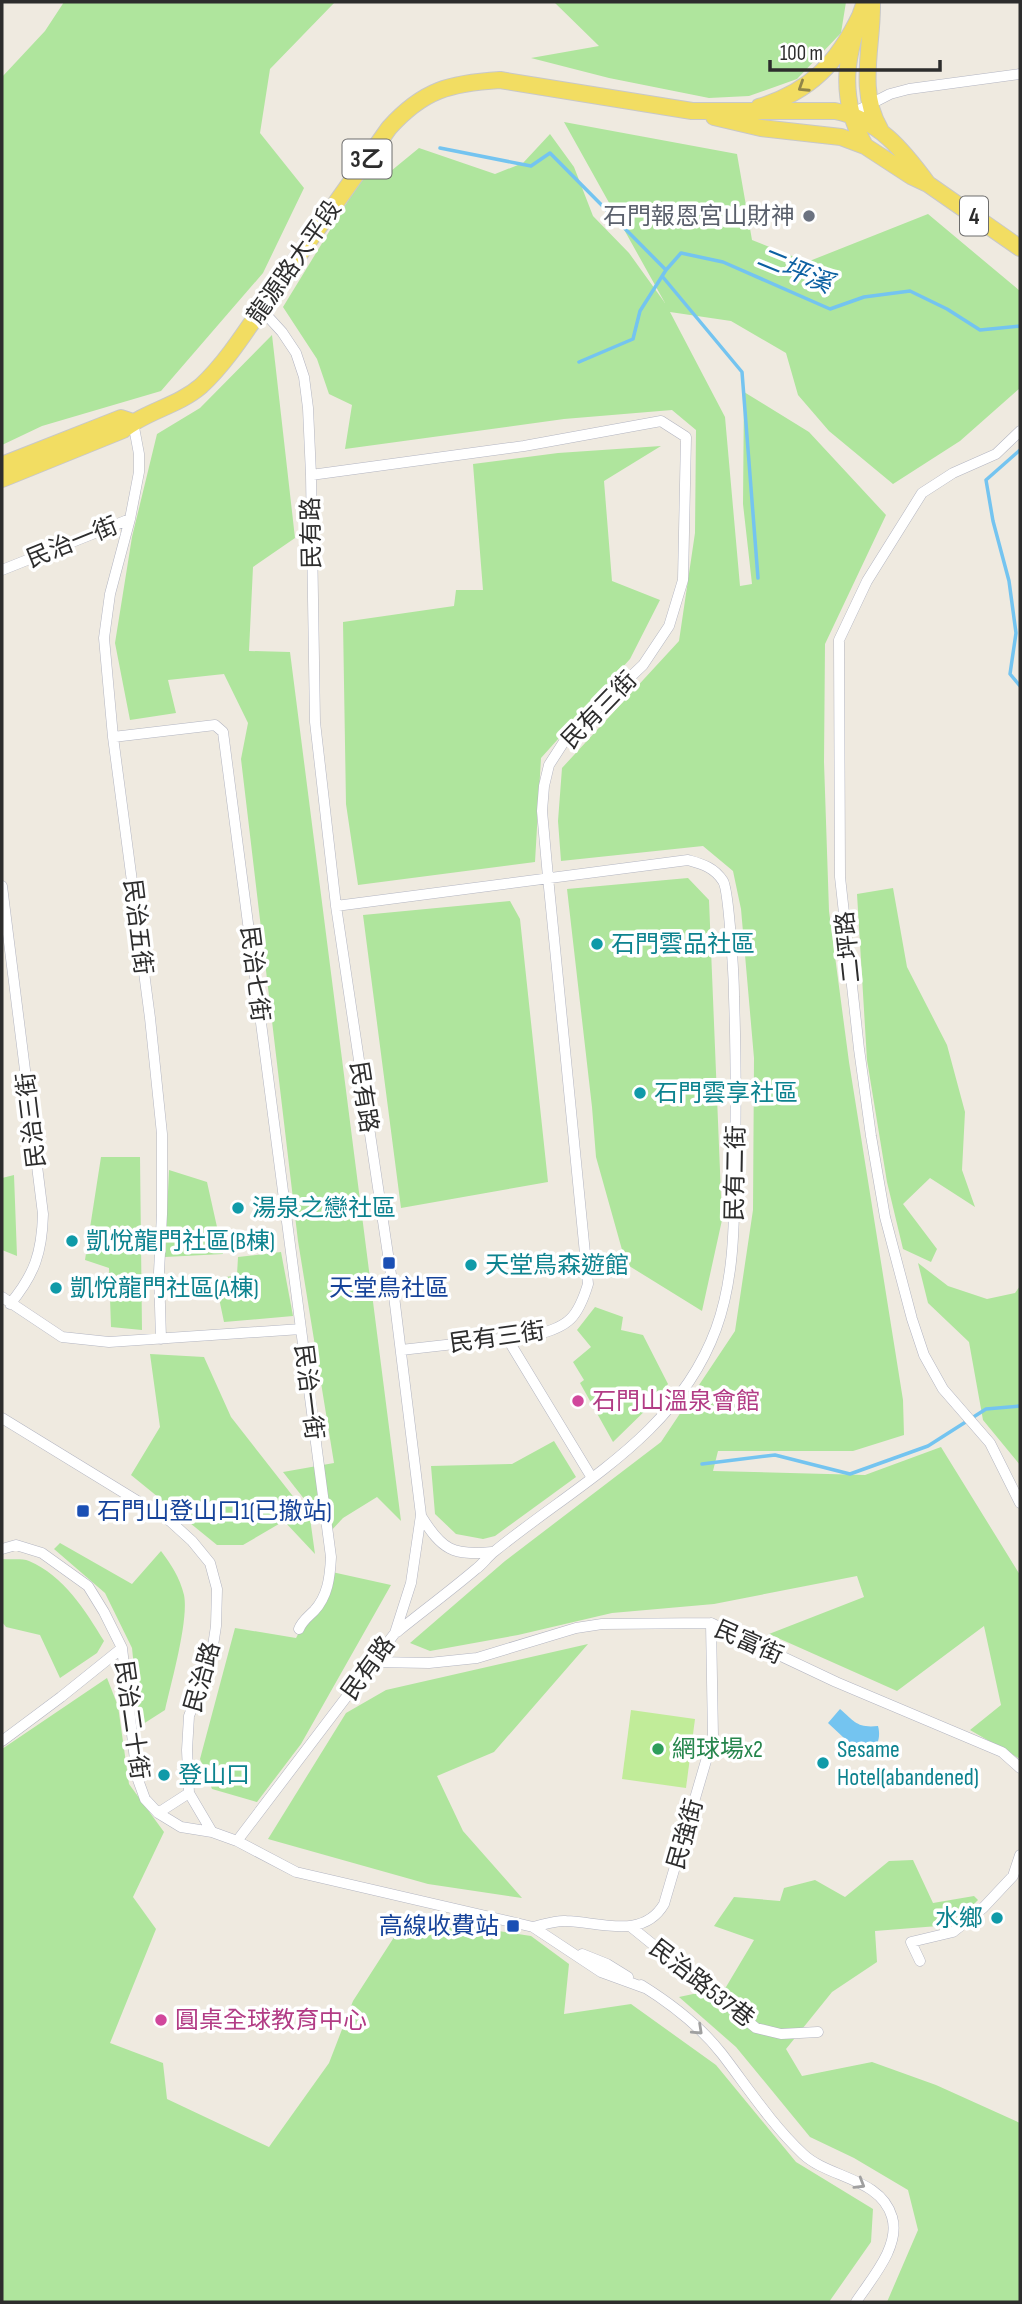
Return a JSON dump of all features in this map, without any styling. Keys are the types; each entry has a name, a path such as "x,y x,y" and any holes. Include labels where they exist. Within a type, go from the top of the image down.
{"main road":[{"path":"869,103 872,2"},
{"name":"3乙","path":"734,112 762,107 788,97 811,82 832,63 848,41 863,9"},
{"name":"3乙","path":"851,114 847,64 863,9"},
{"path":"865,146 851,114 862,94 868,73"},
{"name":"龍源路大平段","path":"2,479 123,430 133,422 173,405 199,387 261,309 389,128 406,109 432,92 468,82 500,80 692,111 761,128 841,137 865,146 928,184 1020,248"},
{"name":"4","path":"869,103 881,130"},
{"name":"龍源路大平段","path":"692,111 835,111 851,114 881,130 907,155 928,184"},
{"name":"龍源路大平段","path":"814,133 841,125 851,114"},
{"name":"龍源路大平段","path":"2,465 121,418 133,422"}],"street":[{"path":"851,114 869,103 909,89 1020,74"},
{"name":"民有路","path":"237,1841 395,1633 411,1583 421,1516 401,1350 336,906 315,722 311,475 304,377 296,353 282,332 261,309"},
{"name":"民有三街","path":"311,475 524,446 661,421 686,438 683,580 669,626 643,665 567,737 549,765 544,786 542,811 588,1284 581,1306 570,1319 554,1330 401,1350"},
{"name":"民治一街","path":"2,570 130,519 139,472 139,454 133,422"},
{"name":"二坪路","path":"1020,431 996,454 953,473 922,493 867,581 839,640 840,877 859,1049 886,1217 902,1282 925,1355 943,1389 990,1443 1020,1503"},
{"name":"民治五街","path":"130,519 110,594 104,638 113,737 150,1018 162,1134 159,1272 161,1339"},
{"name":"民治七街","path":"113,737 215,725 223,732 301,1329"},
{"name":"民有二街","path":"336,906 688,860 709,866 724,882 734,981 736,1078 733,1248 727,1289 716,1328 693,1375 669,1409 647,1433 592,1478 492,1552 477,1568 395,1633"},
{"name":"民治三街","path":"2,886 43,1214 40,1253 21,1291 6,1300"},
{"name":"民治一街","path":"6,1300 62,1337 109,1342 301,1329 331,1557 330,1584 316,1609 299,1629"},
{"path":"507,1338 592,1478"},
{"name":"民治路","path":"2,1418 170,1521 192,1541 210,1563 217,1588 216,1626 211,1659 189,1716 187,1750 189,1793 212,1832"},
{"path":"421,1516 435,1539 450,1549 471,1554 492,1552"},
{"name":"民治二十街","path":"2,1549 16,1545 42,1553 88,1586 122,1648 137,1777 145,1799 158,1813 181,1827 212,1832"},
{"name":"民富街","path":"374,1662 429,1663 477,1658 576,1628 602,1624 711,1623 836,1682 1002,1752 1020,1768"},
{"name":"民強街","path":"630,1926 657,1917 664,1904 713,1737 711,1623"},
{"path":"2,1741 122,1648"},
{"path":"158,1813 189,1793"},
{"path":"212,1832 237,1841 296,1872 533,1927 563,1947 607,1964 664,2000 721,2053 754,2098 801,2153 811,2161 853,2179 880,2197 888,2207 893,2218 894,2237 856,2302"},
{"path":"920,1961 911,1942 953,1932 984,1908 1017,1873 1020,1855"},
{"path":"533,1927 563,1920 630,1926"},
{"name":"民治路537巷","path":"630,1926 756,2028 781,2034 818,2032"}],"green space":[{"path":"64,2 335,2 270,69 260,133 304,188 263,273 161,391 42,426 2,445 2,77 45,31"},
{"path":"554,2 846,2 841,33 797,79 749,96 709,98 609,78 531,58 599,46"},
{"path":"564,122 737,154 752,240 807,262 928,214 1020,291 1020,388 960,441 893,484 829,431 798,395 786,353 731,321 670,312 725,417 740,586 752,584 743,504 744,392 809,432 886,515 825,644 824,762 829,911 849,1062 903,1400 904,1435 853,1451 718,1451 713,1471 865,1475 941,1447 1020,1575 1020,1759 970,1730 1001,1705 984,1626 897,1691 769,1634 864,1597 857,1576 714,1604 612,1613 518,1635 430,1651 410,1643 505,1561 661,1442 735,1331 753,1210 754,1058 741,909 733,871 703,846 561,861 558,821 562,768 679,641 695,533 696,430 672,410 564,419 345,449 352,405 329,394 317,359 283,307 365,173 391,171 419,148 495,174 523,163 550,134 574,167 593,216 629,253 665,303"},
{"path":"272,335 295,538 253,567 249,651 290,652 401,1521 377,1497 343,1518 330,1532 283,1472 334,1463 298,1241 241,759 248,723 224,674 168,680 176,713 130,720 115,643 132,537 157,434 200,408"},
{"path":"661,446 604,481 612,581 660,600 630,659 541,758 535,862 358,885 346,804 343,622 454,606 456,590 483,590 473,464 558,453"},
{"path":"688,878 709,900 722,1220 702,1311 626,1264 596,1157 567,889"},
{"path":"893,888 907,967 947,1045 965,1112 962,1170 975,1207 930,1178 903,1204 937,1249 931,1262 903,1249 887,1182 867,1060 857,894"},
{"path":"510,901 520,919 548,1182 401,1208 363,915"},
{"path":"101,1157 140,1157 142,1330 111,1327 109,1268 85,1260"},
{"path":"169,1170 207,1182 223,1254 165,1257"},
{"path":"14,1175 17,1256 2,1250 2,1178"},
{"path":"281,1252 293,1316 224,1322 215,1279 237,1275 238,1257"},
{"path":"918,1263 948,1286 987,1299 1015,1293 1020,1286 1020,1465 983,1420 969,1342 928,1303"},
{"path":"595,1307 623,1317 621,1330 643,1335 668,1384 655,1401 613,1442 580,1383 584,1380 573,1362 591,1347 577,1330"},
{"path":"150,1354 204,1357 231,1417 310,1518 315,1554 284,1521 243,1545 217,1545 131,1475 160,1427"},
{"path":"554,1441 576,1477 495,1536 483,1539 456,1534 435,1514 431,1466 512,1464"},
{"path":"60,1543 132,1584 161,1551 180,1583 184,1595 184,1620 165,1710 140,1726 132,1648 105,1593 54,1549"},
{"path":"2,1559 29,1561 53,1575 81,1606 104,1641 97,1653 60,1678 40,1635 6,1627 2,1622"},
{"path":"332,1572 391,1585 301,1744 257,1802 212,1789 200,1759 235,1628 296,1638"},
{"path":"588,1644 494,1752 437,1776 463,1831 522,1898 428,1884 268,1839 346,1713 386,1690"},
{"path":"107,1678 118,1706 129,1784 164,1832 133,1897 156,1929 110,2043 163,2063 167,2099 269,2147 329,2063 353,2001 407,1917 531,1936 569,1964 564,2014 631,2004 716,2065 796,2162 873,2209 871,2242 829,2302 2,2302 2,1749"},
{"name":"網球場x2","path":"631,1710 695,1719 686,1788 622,1779"},
{"path":"913,1860 933,1903 974,1896 978,1900 961,1917 938,1926 875,1931 877,1962 832,1992 786,2049 802,2076 872,2062 936,2085 1020,2123 1020,2302 887,2302 918,2230 908,2190 854,2158 810,2137 736,2047 679,1997 726,1987 754,1940 714,1926 734,1897 780,1901 784,1888 815,1880 845,1897 889,1861"}],"water":[{"path":"840,1709 861,1725 878,1726 878,1741 873,1749 859,1752 828,1723"}],"waterway":[{"name":"二坪溪","path":"440,148 531,166 550,153 666,270 681,253 723,262 830,309 864,297 910,291 947,309 980,330 1020,326"},
{"path":"579,362 633,339 640,311 666,270"},
{"path":"662,276 742,372 758,578"},
{"name":"二坪溪","path":"1020,450 986,480 993,521 1009,581 1016,633 1010,674 1020,686"},
{"path":"702,1464 775,1455 850,1474 928,1446 986,1409 1020,1406"}],"place":[{"name":"石門報恩宮山財神","path":"809,216"},
{"name":"石門雲品社區","path":"597,944"},
{"name":"石門雲享社區","path":"640,1093"},
{"name":"湯泉之戀社區","path":"238,1208"},
{"name":"凱悅龍門社區(B棟)","path":"72,1241"},
{"name":"天堂鳥社區","path":"389,1263"},
{"name":"天堂鳥森遊館","path":"471,1265"},
{"name":"凱悅龍門社區(A棟)","path":"56,1288"},
{"name":"石門山溫泉會館","path":"578,1401"},
{"name":"石門山登山口1(已撤站)","path":"83,1511"},
{"name":"網球場x2","path":"658,1749"},
{"name":"Sesame Hotel(abandened)","path":"823,1763"},
{"name":"登山口","path":"164,1775"},
{"name":"水鄉","path":"997,1918"},
{"name":"高線收費站","path":"513,1926"},
{"name":"圓桌全球教育中心","path":"161,2020"}]}
